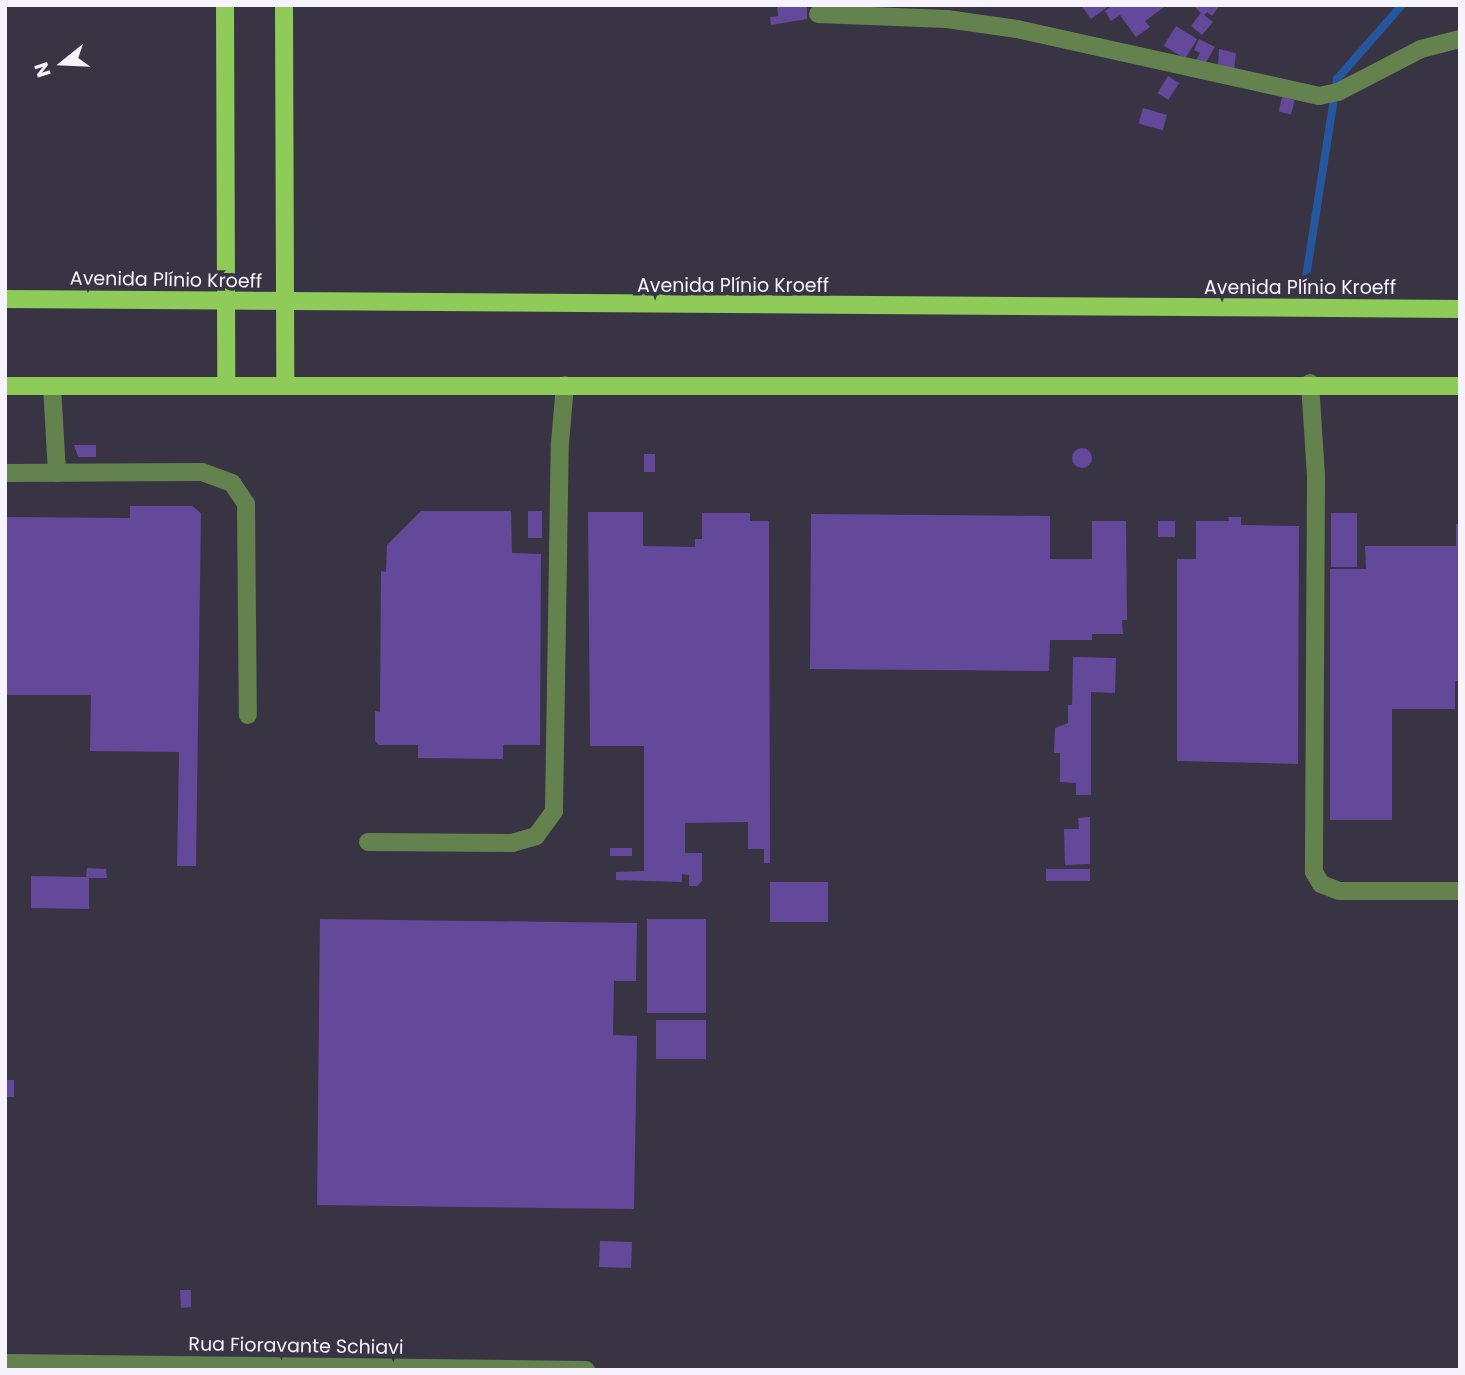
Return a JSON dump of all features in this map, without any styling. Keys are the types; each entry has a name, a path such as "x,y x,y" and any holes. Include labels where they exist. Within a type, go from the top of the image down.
{"main road":[{"path":"225,5 226,383"},
{"path":"284,5 285,383"},
{"name":"Avenida Plínio Kroeff","path":"5,299 1460,309"},
{"path":"5,386 226,383 1310,383 1460,386"}],"street":[{"path":"818,14 881,10 1017,29 1319,96 1338,92 1421,49 1460,39"},
{"path":"1310,383 1315,476 1314,872 1321,884 1339,891 1460,891"},
{"path":"368,842 512,843 536,836 554,811 560,443 565,385"},
{"path":"52,386 57,472"},
{"path":"5,473 202,471 232,483 246,504 248,715"},
{"name":"Rua Fioravante Schiavi","path":"5,1363 586,1370"}],"building":[{"path":"777,5 807,5 807,19 771,25 770,17 778,16"},
{"path":"1081,5 1110,5 1091,19"},
{"path":"1113,5 1167,5 1145,21 1150,27 1136,37 1120,15 1111,21 1105,11"},
{"path":"1193,5 1220,5 1212,16 1207,12 1204,15 1213,22 1202,35 1191,26 1201,13"},
{"path":"1176,26 1197,39 1185,59 1164,46"},
{"path":"1199,39 1215,47 1205,64 1196,60 1200,53 1194,50"},
{"path":"1219,49 1236,53 1234,70 1218,66"},
{"path":"1168,76 1179,83 1168,100 1157,93"},
{"path":"1282,97 1295,100 1291,115 1279,112"},
{"path":"1143,108 1167,115 1163,130 1139,123"},
{"path":"74,445 96,445 96,457 78,457"},
{"path":"1082,448 1089,451 1092,458 1089,465 1082,468 1075,465 1072,458 1075,451"},
{"path":"644,454 655,454 655,472 644,472"},
{"path":"130,506 192,506 201,513 196,866 177,866 179,752 90,751 91,695 5,695 5,517 130,518"},
{"path":"421,511 511,511 512,553 541,554 540,745 503,745 503,759 418,758 418,745 379,745 375,741 375,711 380,712 381,571 386,572 387,545"},
{"path":"528,511 542,511 542,538 528,538"},
{"path":"588,512 643,512 643,546 695,547 695,539 702,539 702,513 750,513 750,521 769,521 770,863 764,863 764,849 748,849 748,822 685,823 685,853 702,853 702,881 697,886 689,886 689,875 682,874 682,882 616,880 616,872 644,871 644,746 590,746"},
{"path":"1331,513 1357,513 1357,567 1331,567"},
{"path":"811,514 1050,516 1050,559 1092,559 1092,521 1126,521 1127,620 1122,620 1123,634 1092,634 1092,640 1050,640 1049,671 810,669"},
{"path":"1228,517 1241,517 1241,525 1299,526 1298,764 1177,761 1177,559 1196,559 1196,521 1229,521"},
{"path":"1158,521 1175,521 1175,537 1158,537"},
{"path":"1456,524 1460,524 1460,681 1455,681 1455,709 1392,709 1392,820 1330,820 1330,569 1366,569 1365,546 1456,546"},
{"path":"1073,657 1116,658 1115,693 1091,692 1091,795 1076,795 1076,783 1060,782 1060,753 1054,753 1055,728 1068,723 1068,705 1072,705"},
{"path":"1090,817 1090,864 1065,865 1064,829 1079,829 1078,818"},
{"path":"610,848 632,848 632,856 610,856"},
{"path":"87,868 106,869 107,878 89,878 89,909 31,908 31,876 86,877"},
{"path":"1046,869 1090,869 1090,881 1046,881"},
{"path":"770,882 828,882 828,922 770,922"},
{"path":"320,919 637,923 636,981 614,981 613,1035 637,1036 634,1209 317,1205"},
{"path":"647,919 706,919 706,1013 647,1013"},
{"path":"656,1020 706,1020 706,1059 656,1059"},
{"path":"5,1080 14,1080 14,1097 5,1097"},
{"path":"600,1241 632,1242 631,1268 599,1267"},
{"path":"180,1290 191,1290 191,1307 181,1308"}],"waterway":[{"path":"1306,277 1337,79 1402,5"}]}
